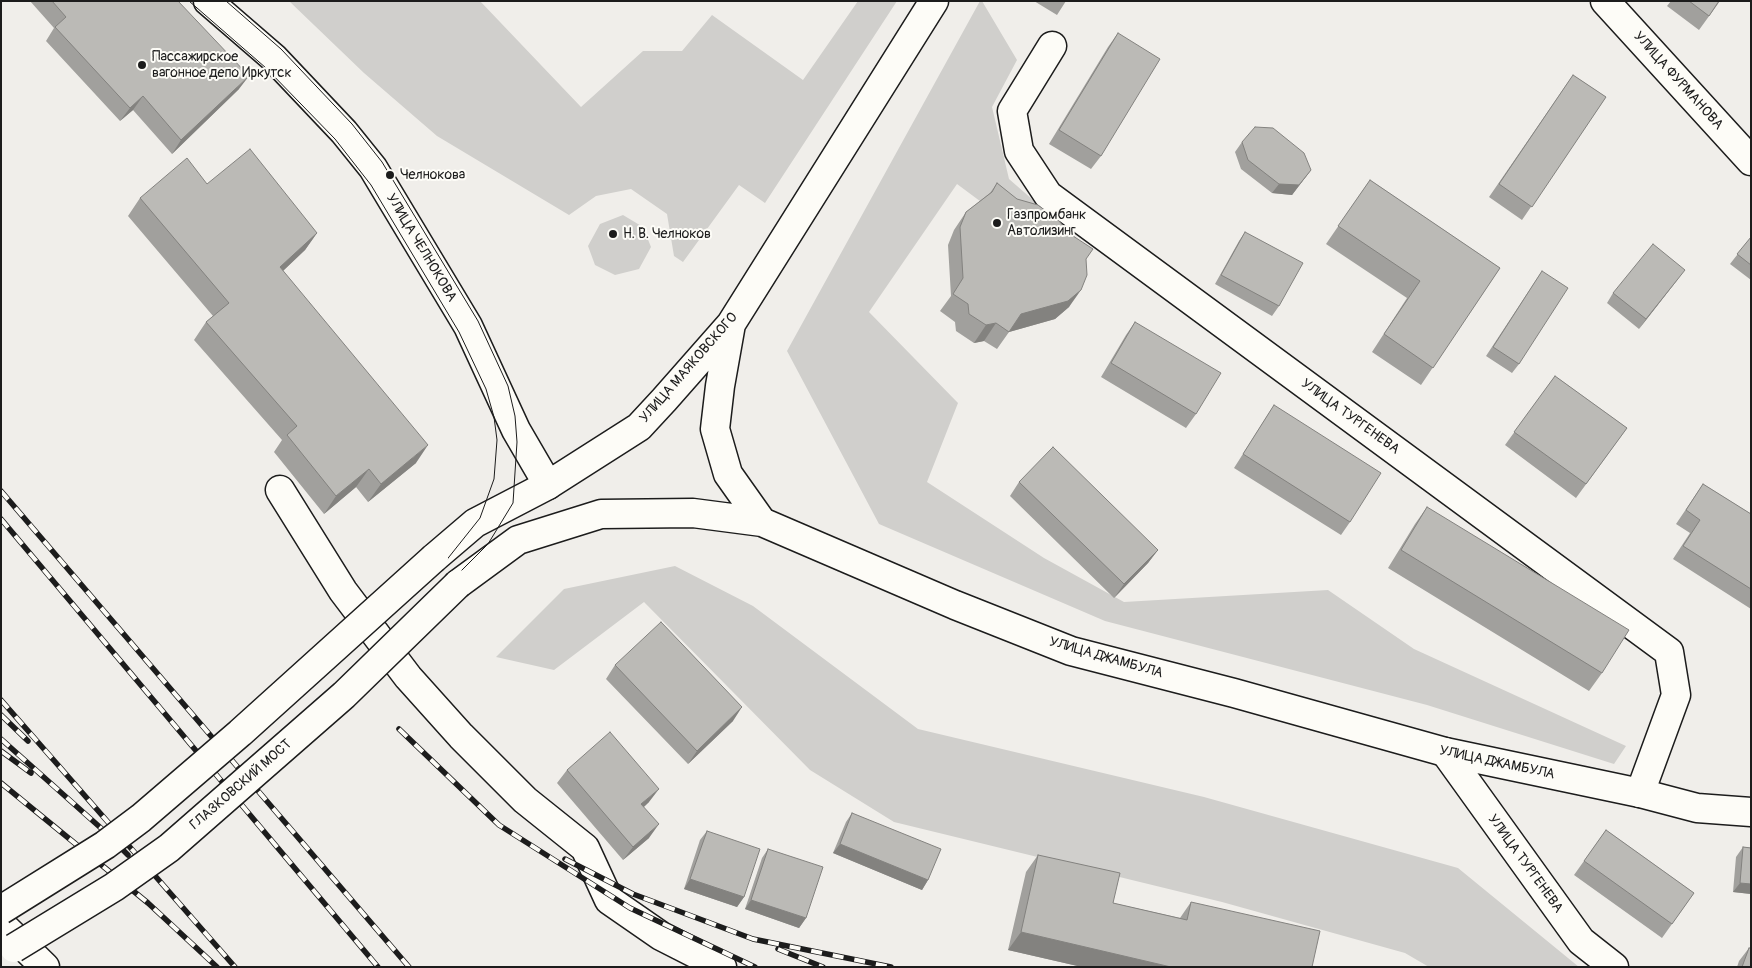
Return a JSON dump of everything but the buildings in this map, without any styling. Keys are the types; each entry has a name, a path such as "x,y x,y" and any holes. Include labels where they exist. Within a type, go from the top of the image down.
{"main road":[{"name":"УЛИЦА ЧЕЛНОКОВА","path":"208,1 274,58 344,132 373,168 468,326 516,430 548,485"},
{"name":"УЛИЦА МАЯКОВСКОГО","path":"1,910 106,845 140,818 240,733 475,523 548,485 639,427 731,324 934,1"},
{"name":"УЛИЦА ФУРМАНОВА","path":"1605,1 1751,161"},
{"name":"УЛИЦА ТУРГЕНЕВА","path":"1052,46 1012,111 1019,150 1048,195 1669,652 1676,695 1640,793"},
{"path":"731,324 720,386 715,429 728,474 762,522"},
{"path":"523,538 548,485"},
{"path":"280,490 343,591 408,677 461,736 526,800 585,848 609,900 662,936 722,967"},
{"name":"УЛИЦА ДЖАМБУЛА","path":"458,584 518,540 601,514 693,513 762,522 955,605 1071,651 1234,693 1445,752 1640,793 1696,808 1751,812"},
{"name":"ГЛАЗКОВСКИЙ МОСТ","path":"1,956 114,887 168,848 344,696 458,584"},
{"name":"УЛИЦА ТУРГЕНЕВА","path":"1445,752 1581,940 1614,967"},
{"path":"1,924 45,967"}],"shaded area":[{"path":"289,1 480,1 581,107 643,51 682,51 712,15 803,80 858,1 897,1 765,203 739,185 683,262 674,256 667,214 631,189 596,196 569,215 437,136 364,73"},
{"path":"980,1 982,1 1017,60 992,107 1009,179 1088,248 1062,262 957,184 869,312 958,403 927,482 1044,558 1124,602 1328,590 1414,649 1626,746 1614,764 1427,705 1105,621 879,524 787,351"},
{"path":"623,215 643,227 651,247 639,269 615,275 595,265 588,246 600,224"},
{"path":"675,566 753,606 918,729 1204,797 1458,868 1579,967 1429,967 1405,953 1222,902 894,822 810,770 644,602 554,670 496,657 564,589"}],"tram line":[{"path":"1,923 118,851 152,825 325,675 441,567 480,518 494,479 497,440 494,417 486,389 459,332 371,185 335,139 266,68 189,1"},
{"path":"1,945 129,868 338,690 488,544 513,503 517,442 515,416 508,386 478,321 382,162 352,124 281,49 226,1"}],"railway":[{"path":"1,491 409,967"},
{"path":"1,519 378,967"},
{"path":"1,700 235,967"},
{"path":"1,715 28,741"},
{"path":"399,729 499,825 630,908 755,967"},
{"path":"1,739 102,829 128,855"},
{"path":"1,751 31,773"},
{"path":"1,783 148,903 217,967"},
{"path":"565,859 633,894 753,939 891,967"},
{"path":"778,949 823,967"}],"place":[{"name":"Пассажирское вагонное депо Иркутск","path":"142,65"},
{"name":"Челнокова","path":"390,175"},
{"name":"Газпромбанк Автолизинг","path":"997,223"},
{"name":"Н. В. Челноков","path":"613,234"}]}
